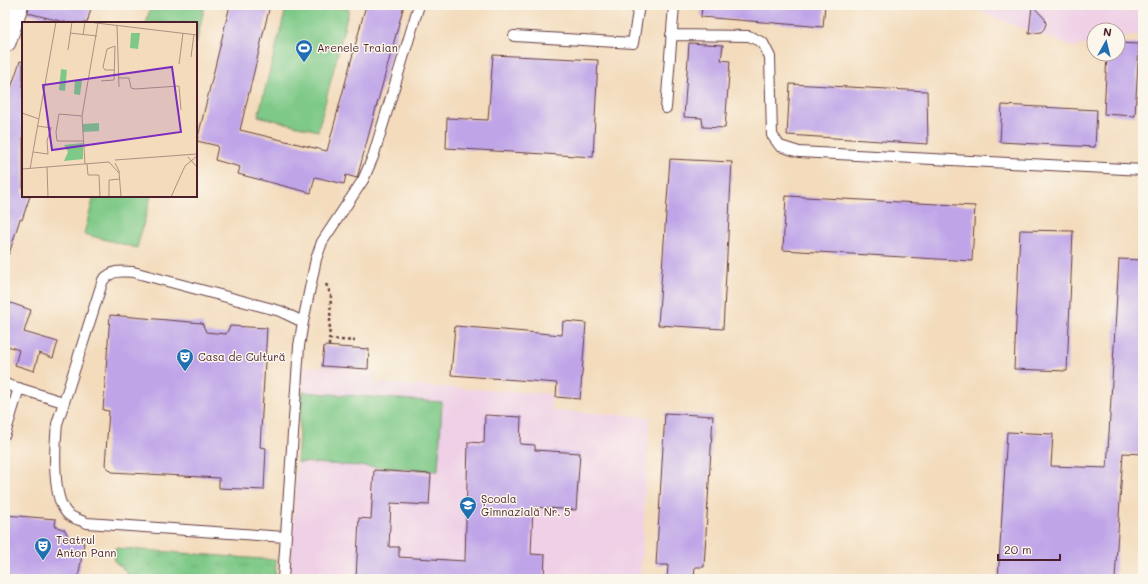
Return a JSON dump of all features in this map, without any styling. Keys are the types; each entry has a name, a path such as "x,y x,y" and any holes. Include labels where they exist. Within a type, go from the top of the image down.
{"street":[{"path":"5,41 17,5"}],"lane":[{"path":"283,579 299,346 313,272 322,242 363,180 374,157 419,5"},
{"path":"514,36 633,43 638,5"},
{"path":"666,108 674,5"},
{"path":"671,35 749,36 763,44 770,57 772,135 780,146 799,152 1143,170"},
{"path":"286,537 87,522 69,515 61,505 57,489 57,424 103,280 110,273 120,271 133,272 280,311 303,322"},
{"path":"5,384 63,402"},
{"path":"5,434 20,388"}],"path":[{"path":"313,272 327,285 331,295 329,346"},
{"path":"330,339 355,341"}],"shaded area":[{"path":"966,5 1143,5 1143,36 1126,36 1126,22 1086,22 1086,45 1074,47 1013,25"},
{"name":"Școala Gimnazială Nr. 5","path":"304,366 375,371 375,383 552,394 551,410 650,417 640,579 289,579"}],"green space":[{"path":"151,5 205,5 197,40 197,22 146,22"},
{"name":"Arenele Traian","path":"287,5 331,5 349,9 318,131 258,116"},
{"path":"94,197 151,197 137,248 84,234"},
{"path":"302,392 442,402 438,471 297,462"},
{"path":"115,548 276,560 275,579 132,579 125,570 114,561"}],"building":[{"path":"29,5 81,5 91,8 87,22 64,22 28,13"},
{"path":"230,5 270,5 240,130 327,151 366,5 404,5 357,178 346,175 344,184 315,177 311,193 238,174 240,167 215,160 218,146 197,141"},
{"path":"702,5 825,5 823,27 701,17"},
{"path":"1032,5 1045,19 1046,24 1041,32 1029,34"},
{"path":"689,43 723,45 721,60 730,61 725,128 703,127 702,118 684,117"},
{"path":"1126,43 1139,44 1135,116 1104,114 1107,62 1126,62"},
{"path":"493,55 598,60 593,157 446,148 447,118 488,120"},
{"path":"20,61 22,62 22,197 30,197 22,220 20,219 9,254 5,254 5,106"},
{"path":"790,84 927,91 928,144 787,135"},
{"path":"1002,105 1097,110 1095,147 1000,142"},
{"path":"670,159 732,162 723,329 658,325"},
{"path":"786,196 975,206 972,261 783,250"},
{"path":"1020,230 1073,231 1067,371 1014,369"},
{"path":"1119,259 1143,260 1143,454 1123,453 1115,579 998,579 1007,432 1053,434 1051,466 1107,468"},
{"path":"5,301 31,310 24,332 58,342 53,358 39,353 34,371 15,365 19,350 5,345"},
{"name":"Casa de Cultură","path":"110,315 202,323 206,332 226,334 230,326 267,328 260,447 266,448 264,490 219,488 219,478 112,472 105,465 109,411 103,410"},
{"path":"563,321 586,323 580,399 556,397 557,383 451,375 455,326 562,335"},
{"path":"324,346 369,349 368,369 322,366"},
{"path":"665,413 713,416 704,567 695,567 694,579 667,579 668,565 656,565"},
{"path":"485,415 521,417 520,444 535,445 535,450 580,453 576,510 533,507 531,554 545,555 544,579 356,579 359,518 371,519 374,470 431,474 429,505 391,503 389,547 399,547 399,557 465,561 468,442 484,443"},
{"name":"Teatrul Anton Pann","path":"5,515 56,519 55,526 65,530 69,539 84,543 78,579 5,579"}],"place":[{"name":"Arenele Traian","path":"304,63"},
{"name":"Casa de Cultură","path":"185,372"},
{"name":"Școala Gimnazială Nr. 5","path":"468,520"},
{"name":"Teatrul Anton Pann","path":"43,561"}]}
